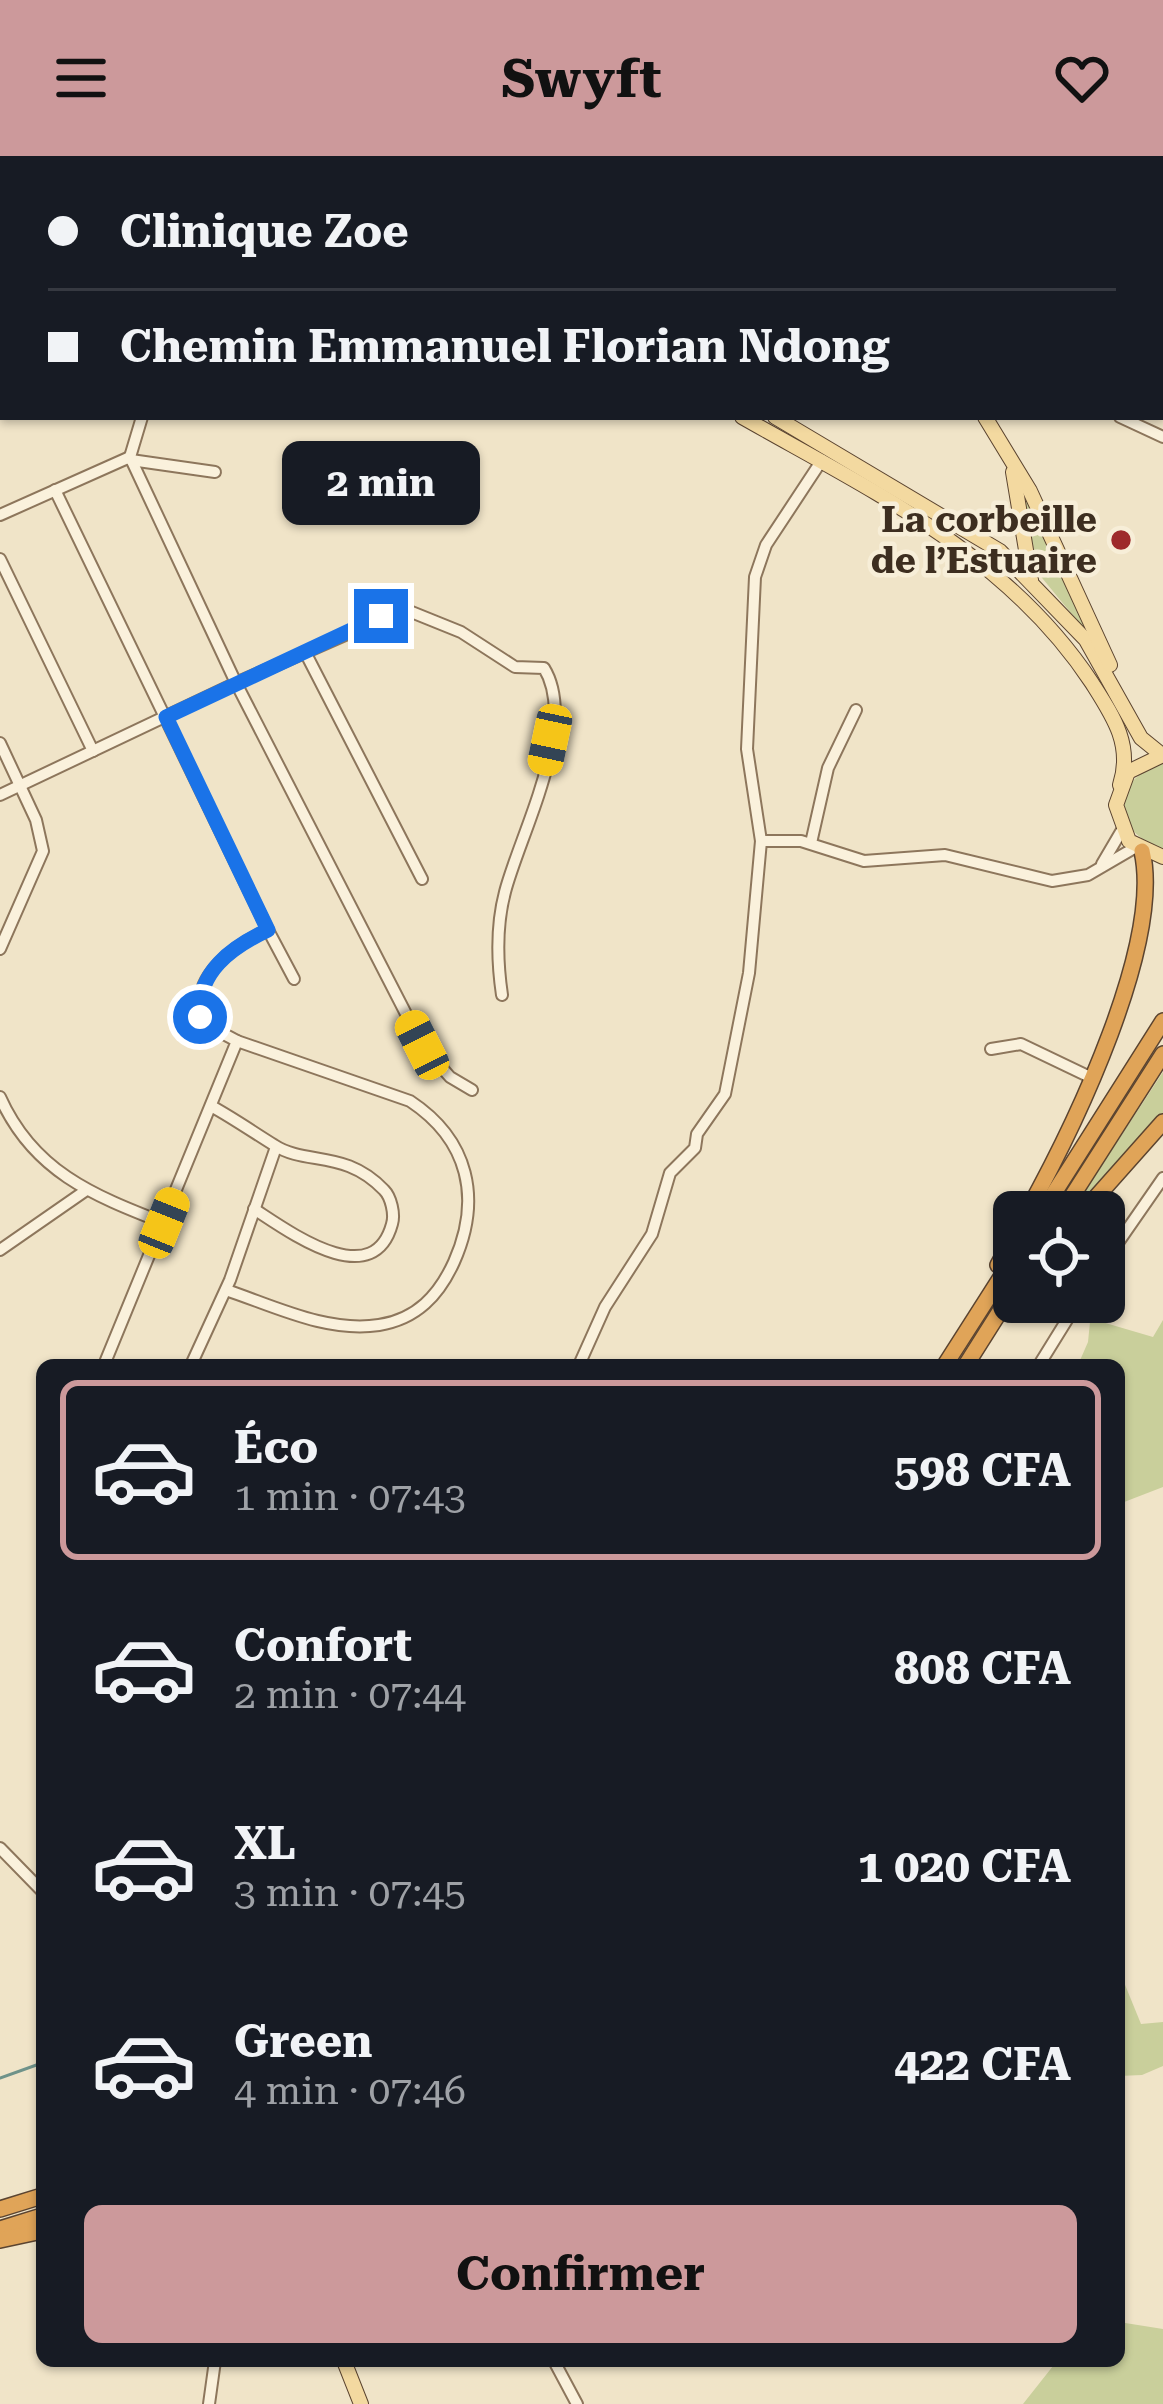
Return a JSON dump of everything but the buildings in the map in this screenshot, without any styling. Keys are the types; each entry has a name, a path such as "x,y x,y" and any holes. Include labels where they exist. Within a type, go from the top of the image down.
{"highway":[{"path":"1038,1191 1092,1078 1148,934 1152,885 1139,849"},
{"path":"1055,1191 1163,1021"},
{"path":"1075,1191 1163,1054"},
{"path":"1101,1191 1163,1121"},
{"path":"959,1343 993,1277"},
{"path":"949,1359 993,1290"},
{"path":"972,1359 993,1323"},
{"path":"972,1359 999,1323"},
{"path":"0,2214 36,2199"},
{"path":"0,2214 36,2207"},
{"path":"0,2229 36,2218"},
{"path":"0,2240 36,2232"}],"main road":[{"path":"748,420 823,460 992,570 1044,620 1086,675"},
{"path":"780,420 977,535 1031,580 1086,640 1133,719"},
{"path":"987,420 1009,455 1142,738 1163,755"},
{"path":"1009,455 1023,512 1031,580 1123,742 1115,805 1122,830 1139,849 1162,857"},
{"path":"1120,785 1140,762 1163,755"},
{"path":"342,2367 351,2404"},
{"path":"343,2367 361,2404"}],"street":[{"path":"141,420 131,458 236,683 422,1045 449,1077 472,1090"},
{"path":"1126,420 1163,437"},
{"path":"0,515 131,458 215,472"},
{"path":"581,1359 605,1307 652,1234 670,1173 695,1148 698,1134 725,1094 749,973 761,841 747,748 755,577 766,544 823,460"},
{"path":"55,490 294,979"},
{"path":"0,559 93,751"},
{"path":"0,795 404,609 461,632 515,667 544,668 554,690 555,710 534,810 504,894 499,926 502,995"},
{"path":"305,652 422,879"},
{"path":"811,844 828,768 856,710"},
{"path":"0,743 43,850 0,949"},
{"path":"1100,867 1122,830"},
{"path":"761,841 811,844 864,861 945,856 1052,881 1139,849"},
{"path":"226,1290 320,1321 382,1324 428,1305 444,1284 469,1222 471,1201 460,1154 432,1116 410,1101 237,1041 203,1023 202,994 227,952 268,930"},
{"path":"107,1359 237,1041"},
{"path":"991,1049 1022,1044 1092,1078"},
{"path":"0,1097 37,1156 85,1191 164,1223"},
{"path":"211,1106 276,1147 329,1157 361,1171 388,1193 394,1219 383,1244 368,1255 328,1254 254,1209"},
{"path":"194,1359 226,1290 276,1147"},
{"path":"1125,1233 1163,1178"},
{"path":"0,1250 85,1191"},
{"path":"1043,1359 1065,1323"},
{"path":"0,1848 36,1883"},
{"path":"209,2404 214,2367"},
{"path":"557,2367 577,2404"}],"green space":[{"path":"1026,493 1089,635 1038,573"},
{"path":"1163,762 1163,849 1159,849 1131,828 1122,804 1133,781"},
{"path":"1163,1072 1163,1113 1091,1191 1085,1191"},
{"path":"1163,1320 1163,1487 1125,1502 1125,1359 1081,1359 1090,1323 1153,1337"},
{"path":"1125,1985 1141,2024 1163,2022 1163,2066 1125,2076"},
{"path":"1125,2323 1163,2329 1163,2404 1023,2404 1052,2367 1125,2367"}],"waterway":[{"path":"0,2078 36,2065"}],"place":[{"name":"La corbeille de l’Estuaire","path":"1121,540"}],"route":[{"path":"200,1017 202,994 221,958 234,946 268,930 166,717 381,616"}]}
